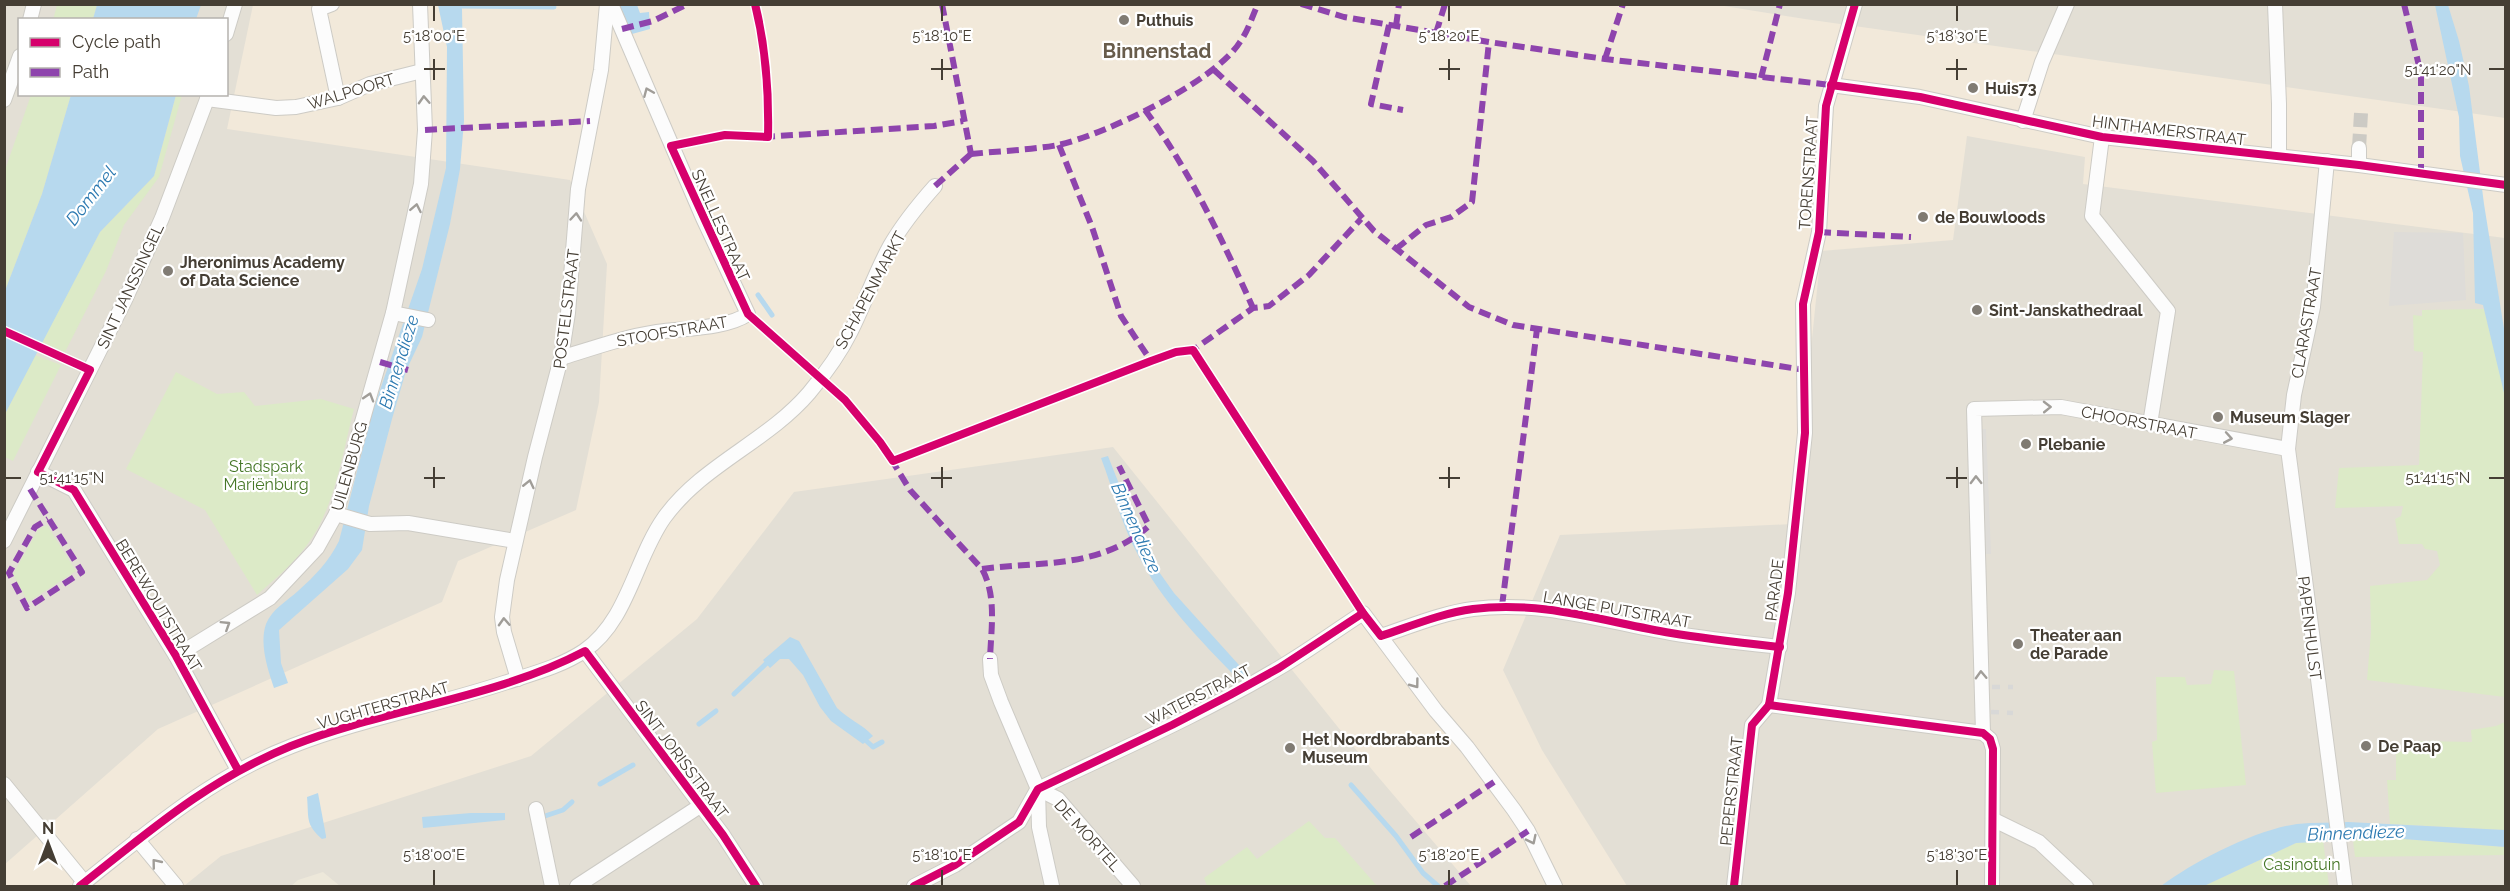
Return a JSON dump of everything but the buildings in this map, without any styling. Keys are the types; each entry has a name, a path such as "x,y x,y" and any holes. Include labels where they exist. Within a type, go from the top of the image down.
{"street":[{"path":"228,27 235,4"},
{"path":"332,4 319,9 338,98"},
{"name":"UILENBURG","path":"176,656 270,598 317,548 340,516 398,314 421,184 425,130 420,4"},
{"name":"SNELLESTRAAT","path":"609,4 748,314"},
{"name":"POSTELSTRAAT","path":"518,679 504,632 502,617 515,541 561,358 568,313 579,189 601,70 609,4"},
{"name":"TORENSTRAAT","path":"1805,370 1803,304 1819,232 1826,106 1855,4"},
{"path":"2023,121 2042,62 2067,4"},
{"path":"2275,4 2279,104 2278,156"},
{"path":"4,100 18,62"},
{"name":"WALPOORT","path":"208,97 276,108 296,107 338,98 370,84 422,71"},
{"name":"HINTHAMERSTRAAT","path":"1832,85 1920,97 2102,137 2327,161 2500,184"},
{"name":"SINT JANSSINGEL","path":"4,541 144,259 208,97"},
{"path":"2102,137 2092,216 2168,311 2150,424"},
{"path":"2359,165 2360,148"},
{"name":"CLARASTRAAT","path":"2288,449 2294,395 2313,307 2327,161"},
{"name":"SCHAPENMARKT","path":"807,395 842,347 891,244 935,186"},
{"path":"398,314 428,320"},
{"name":"STOOFSTRAAT","path":"561,358 616,340 730,322 748,314"},
{"name":"PARADE","path":"1769,705 1788,594 1805,433 1805,370"},
{"name":"VUGHTERSTRAAT","path":"83,885 176,809 238,770 292,746 370,720 550,669 585,651 614,619 654,533 678,500 701,479 770,429 807,395"},
{"name":"CHOORSTRAAT","path":"1983,733 1974,409 2061,407 2288,449"},
{"name":"PAPENHULST","path":"2288,449 2345,886"},
{"name":"BEREWOUTSTRAAT","path":"38,472 74,490 176,656 238,770"},
{"path":"340,516 370,524 408,523 515,541"},
{"name":"LANGE PUTSTRAAT","path":"1382,636 1437,617 1471,609 1525,607 1566,611 1671,633 1780,647"},
{"name":"WATERSTRAAT","path":"1038,789 1230,695 1279,668 1363,613 1382,636"},
{"path":"1382,636 1412,680 1474,756 1514,810 1528,831 1554,886"},
{"name":"SINT JORISSTRAAT","path":"585,651 723,835 756,886"},
{"path":"990,659 991,675 1000,702 1038,789 1039,827 1052,886"},
{"path":"1769,705 1983,733 1990,739 1993,749 1992,886"},
{"name":"PEPERSTRAAT","path":"1734,886 1752,725 1769,705"},
{"path":"4,784 83,885"},
{"path":"914,886 955,865 1019,822 1038,789"},
{"name":"DE MORTEL","path":"1038,789 1058,799 1133,886"},
{"path":"577,886 700,806"},
{"path":"536,809 552,886"},
{"path":"1994,820 2039,842 2086,886"},
{"path":"137,839 176,886"}],"shaded area":[{"path":"5,5 2505,5 2505,886 5,886"},
{"path":"253,5 1718,5 2505,118 2505,238 2083,184 2085,157 1967,136 1953,240 1821,251 1793,524 1560,535 1503,670 1542,750 1627,886 1471,886 1374,772 1113,447 794,492 697,619 531,756 221,856 184,886 5,886 4,865 158,729 442,602 458,561 576,510 599,402 607,264 570,180 227,129"},
{"path":"2394,232 2463,233 2466,300 2389,306"},
{"path":"1980,429 1986,429 1991,554 1985,554"},
{"path":"323,872 340,886 291,886 298,880"}],"green space":[{"path":"57,5 97,5 93,18 54,18"},
{"path":"31,96 71,96 42,194 5,291 5,170"},
{"path":"176,96 182,96 159,177 124,225 106,271 65,352 41,342 100,232 154,176"},
{"path":"2484,309 2506,397 2505,697 2367,680 2371,632 2370,586 2427,580 2440,565 2437,551 2425,549 2422,544 2399,544 2395,519 2401,516 2403,506 2335,508 2339,468 2419,465 2423,352 2414,351 2413,315 2422,316 2422,310"},
{"path":"35,355 61,365 13,461 5,457 5,414"},
{"name":"Stadspark Mariënburg","path":"176,372 217,394 244,392 255,406 321,399 354,409 331,498 317,530 296,559 257,595 205,510 126,469"},
{"path":"47,525 76,571 28,602 13,574 38,530"},
{"path":"2214,670 2234,671 2246,785 2156,793 2152,742 2157,740 2156,677 2185,677 2187,685 2211,684"},
{"path":"2505,722 2505,830 2390,824 2387,780 2396,780 2396,752 2420,751 2420,741 2472,742 2471,730 2496,726"},
{"path":"1309,821 1325,838 1335,838 1377,886 1207,886 1204,878 1247,847 1257,859"},
{"path":"2391,838 2505,847 2505,855 2355,857 2353,840"},
{"name":"Casinotuin","path":"2323,840 2329,886 2204,886 2296,843"}],"water":[{"path":"97,4 201,5 196,18 93,18"},
{"path":"438,5 461,5 462,9 464,121 460,169 450,224 422,337 406,371 392,419 369,506 362,550 348,569 279,630 281,663 288,683 274,688 263,640 266,624 276,610 321,568 339,541 372,413 422,269 446,168 447,47"},
{"path":"619,5 637,5 640,13 649,12 650,29 632,34"},
{"path":"2435,5 2448,5 2469,86 2484,204 2505,335 2505,397 2483,305 2475,303 2473,213 2460,156 2459,117"},
{"name":"Dommel","path":"71,96 176,96 154,176 100,232 5,414 5,291 42,194"},
{"path":"1108,456 1147,555 1174,593 1248,675 1237,678 1182,619 1147,571 1126,530 1101,458"},
{"path":"790,637 799,641 837,708 873,736 863,744 831,721 820,707 803,675 789,659 780,659 770,668 763,660"},
{"path":"318,793 326,836 322,839 310,825 308,816 307,797"},
{"path":"505,813 505,820 423,828 422,817"},
{"path":"2348,822 2505,830 2505,847 2391,838 2296,843 2204,886 2161,886 2226,848 2280,827"}],"waterway":[{"name":"Binnendieze","path":"457,6 554,7"},
{"name":"Binnendieze","path":"758,295 772,315"},
{"name":"Binnendieze","path":"734,694 771,659"},
{"name":"Binnendieze","path":"699,724 716,711"},
{"name":"Binnendieze","path":"862,737 873,747 882,742"},
{"name":"Binnendieze","path":"600,784 633,765"},
{"name":"Binnendieze","path":"1351,785 1396,836 1423,873 1438,886"},
{"name":"Binnendieze","path":"542,817 563,810 572,802"}],"tunnel":[{"path":"2359,148 2361,113"}],"railway":[{"path":"1992,687 2013,687"},
{"path":"1991,712 2013,713"}],"marked path":[{"path":"622,29 653,21 688,4"},
{"path":"942,4 971,154"},
{"path":"971,154 1058,145 1102,130 1157,105 1184,90 1227,57 1243,38 1258,4"},
{"path":"1301,4 1344,17 1489,42 1605,59 1831,85"},
{"path":"1396,26 1399,4"},
{"path":"1436,33 1445,4"},
{"path":"1605,59 1623,4"},
{"path":"1761,78 1780,4"},
{"path":"2404,4 2421,74 2421,174"},
{"path":"1389,25 1371,104 1403,110"},
{"path":"1396,249 1426,225 1451,217 1472,202 1489,42"},
{"path":"1214,70 1313,161 1374,231 1469,307 1513,325 1805,370"},
{"path":"1145,110 1191,181 1253,308"},
{"path":"425,130 590,121"},
{"path":"763,137 934,126 963,121"},
{"path":"1059,145 1092,227 1121,316 1151,361"},
{"path":"935,186 971,154"},
{"path":"1187,351 1193,350 1253,308 1269,306 1309,275 1361,219"},
{"path":"1819,232 1911,237"},
{"path":"1502,606 1537,329"},
{"path":"380,362 408,370"},
{"path":"891,459 910,490 982,569 987,579 992,624 990,659"},
{"path":"982,569 1070,561 1090,556 1111,550 1149,526 1119,466"},
{"path":"30,489 82,572 27,608 9,573 35,527 48,519"},
{"path":"1411,837 1494,782"},
{"path":"1445,886 1528,831"}],"cycle path":[{"path":"755,4 766,70 768,137 725,135 671,146 748,314 845,400 893,461 1151,361 1176,352 1193,350 1363,613 1381,636 1461,611 1523,607 1685,635 1780,647"},
{"path":"1769,705 1788,593 1805,433 1803,304 1819,232 1826,106 1855,4"},
{"path":"1831,85 1920,97 2102,137 2359,165 2506,185"},
{"path":"4,331 90,370 38,472 74,490 176,656 238,770"},
{"path":"914,886 955,865 1019,822 1038,789 1230,695 1279,668 1363,613"},
{"path":"80,886 180,808 260,760 327,733 514,681 585,651 723,835 756,886"},
{"path":"1769,705 1983,733 1990,739 1993,749 1992,886"},
{"path":"1734,886 1752,725 1769,705"}],"place":[{"name":"Puthuis","path":"1124,20"},
{"name":"Huis73","path":"1973,88"},
{"name":"de Bouwloods","path":"1923,217"},
{"name":"Jheronimus Academy of Data Science","path":"168,271"},
{"name":"Sint-Janskathedraal","path":"1977,310"},
{"name":"Museum Slager","path":"2218,417"},
{"name":"Plebanie","path":"2026,444"},
{"name":"Theater aan de Parade","path":"2018,644"},
{"name":"De Paap","path":"2366,746"},
{"name":"Het Noordbrabants Museum","path":"1290,748"}],"district":[{"name":"Binnenstad","path":"1157,51"}]}
